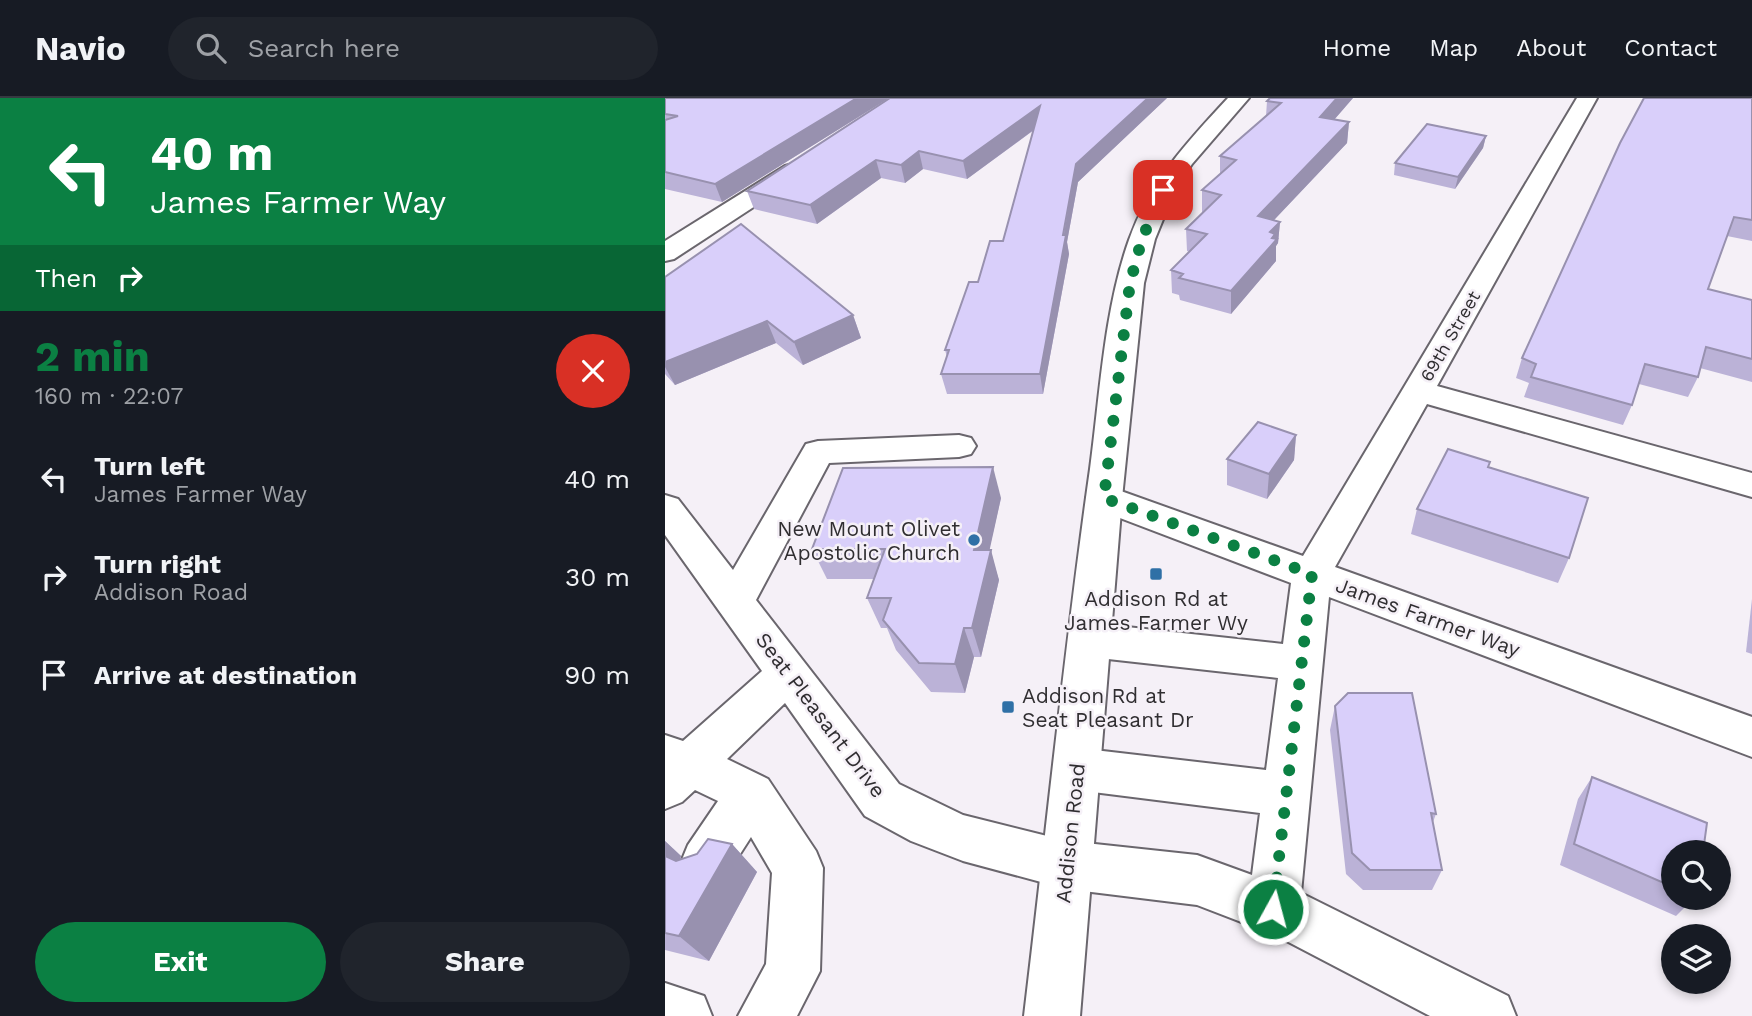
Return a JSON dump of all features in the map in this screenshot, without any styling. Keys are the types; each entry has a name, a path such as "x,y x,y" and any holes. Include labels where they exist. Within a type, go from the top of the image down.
{"street":[{"name":"Addison Road","path":"1052,1016 1122,332 1142,239 1170,180 1239,98"},
{"name":"69th Street","path":"1312,574 1587,98"},
{"path":"665,253 815,157"},
{"path":"1418,391 1752,485"},
{"path":"735,601 818,452 959,446"},
{"name":"James Farmer Way","path":"1104,498 1752,737"},
{"name":"Seat Pleasant Drive","path":"665,508 882,800 928,825 963,838 1067,865 1197,880 1273,909 1487,1016"},
{"path":"1273,909 1312,574"},
{"path":"1090,640 1302,663"},
{"path":"673,769 788,673"},
{"path":"673,769 751,794 798,868 793,971 766,1016"},
{"path":"1077,769 1286,794"},
{"path":"706,862 751,794"},
{"path":"665,1011 684,1016"}],"building":[{"path":"665,98 857,98 715,184 665,172 665,120 678,116 665,114"},
{"path":"890,98 1148,98 1076,164 1063,235 1066,235 1040,374 941,374 949,350 945,350 969,282 978,282 990,241 1003,241 1040,106 963,161 919,151 901,165 876,160 810,205 747,191"},
{"path":"1270,98 1337,98 1320,117 1349,122 1258,216 1280,222 1270,232 1275,234 1272,238 1277,239 1231,291 1179,278 1183,274 1171,270 1207,234 1186,229 1221,195 1202,190 1236,160 1220,156 1281,103 1267,101"},
{"path":"1644,98 1752,98 1752,220 1734,217 1708,289 1752,300 1752,359 1706,347 1698,377 1645,364 1632,405 1531,377 1536,364 1522,358 1620,143"},
{"path":"1427,124 1486,136 1458,177 1395,163"},
{"path":"741,224 853,315 794,342 767,321 665,362 665,277"},
{"path":"1258,422 1296,435 1269,474 1227,459"},
{"path":"1448,449 1490,462 1488,467 1588,498 1569,558 1417,509"},
{"path":"993,467 974,550 991,550 972,628 964,628 955,664 919,663 883,620 891,598 867,598 885,549 812,549 843,468"},
{"path":"1348,693 1412,693 1436,814 1431,813 1442,870 1370,870 1352,853 1335,706"},
{"path":"1592,777 1707,823 1705,840 1661,840 1661,882 1574,844"},
{"path":"708,839 732,844 679,936 665,933 665,856 676,861 697,854"}],"place":[{"name":"New Mount Olivet Apostolic Church","path":"974,540"},
{"name":"Addison Rd at James Farmer Wy","path":"1156,574"},
{"name":"Addison Rd at Seat Pleasant Dr","path":"1008,707"}],"route":[{"path":"1163,190 1142,239 1130,283 1104,498 1312,574 1273,909"}]}
